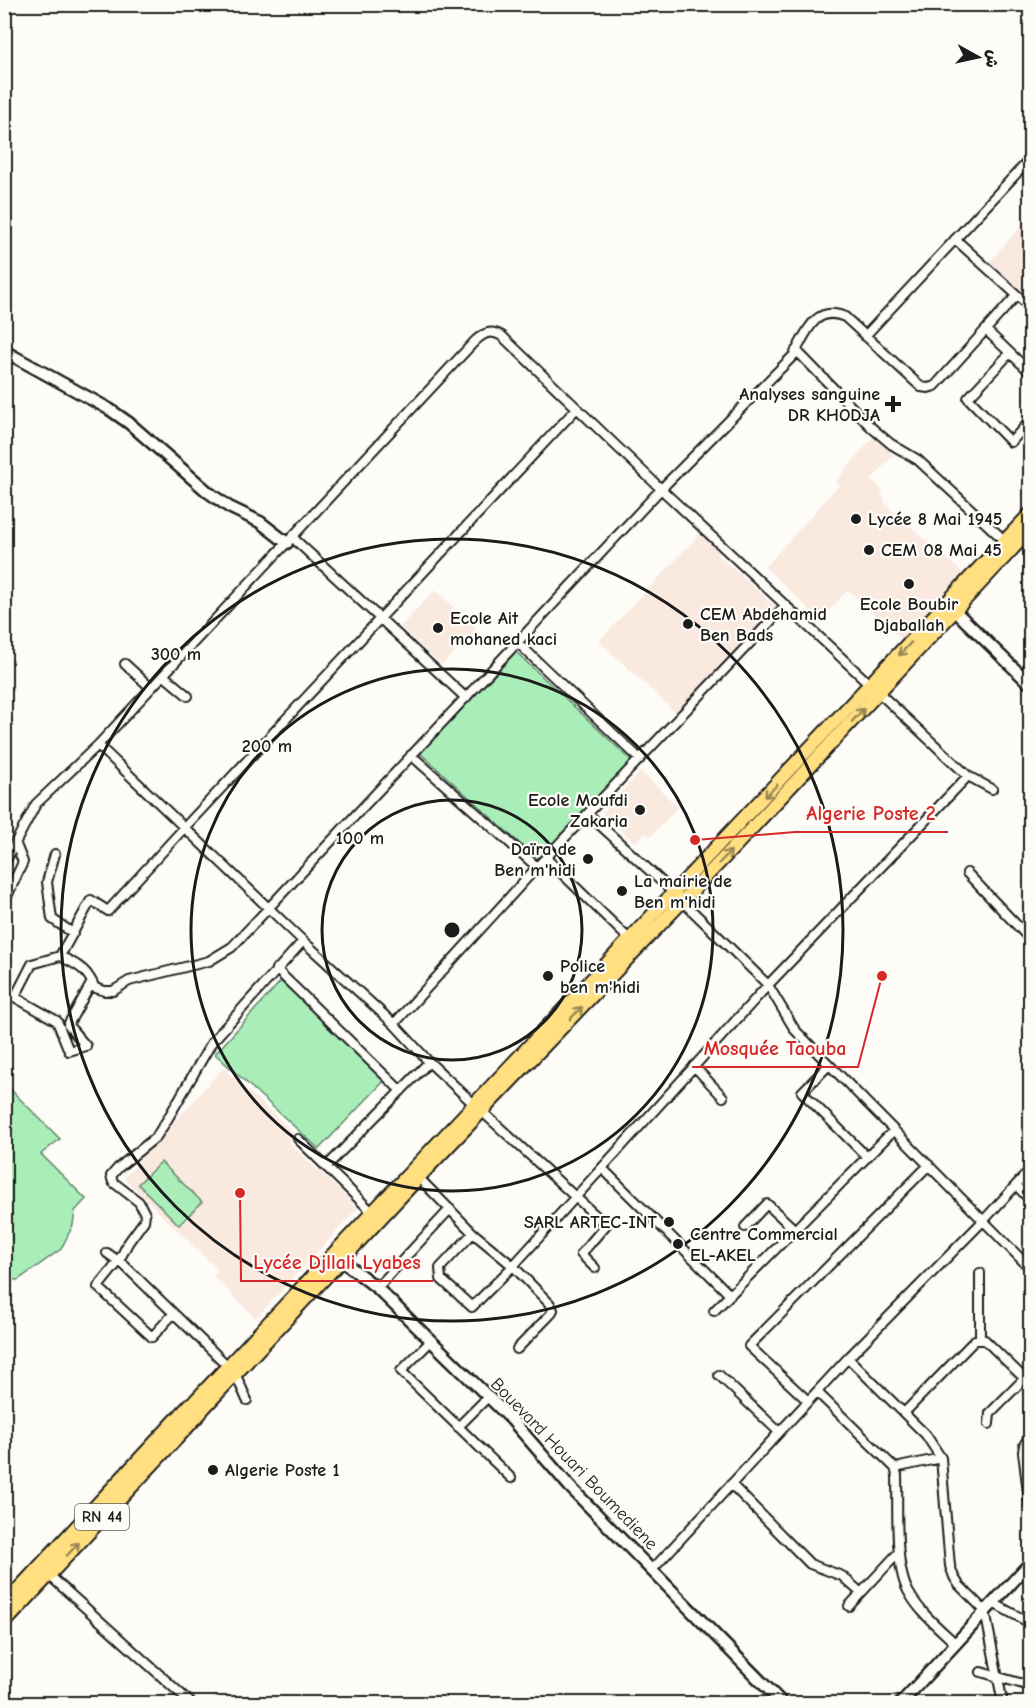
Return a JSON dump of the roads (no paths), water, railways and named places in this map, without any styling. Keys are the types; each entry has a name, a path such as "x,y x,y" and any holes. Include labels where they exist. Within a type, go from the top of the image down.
{"highway":[{"name":"RN 44","path":"4,1622 49,1575 196,1408"},
{"name":"RN 44","path":"4,1606 196,1408"}],"main road":[{"name":"RN 44","path":"952,607 1005,541 1030,514"},
{"name":"RN 44","path":"196,1408 952,607 1030,530"},
{"name":"RN 44","path":"478,1108 630,940 679,897"}],"street":[{"path":"865,336 1030,159"},
{"path":"955,239 1030,308"},
{"path":"15,998 32,964 60,956 88,972 95,988 105,992 113,991 129,981 209,962 232,947 661,489 796,350 816,319 825,313 837,314 845,318 921,387 928,388 934,386 1017,295"},
{"path":"986,330 1030,372"},
{"path":"4,864 36,804 98,745 482,334 494,332 502,336 661,489 968,776 992,789"},
{"path":"796,350 872,428 891,444 918,460 1005,541"},
{"path":"4,351 110,409 208,492 289,540 382,619 465,698"},
{"path":"1010,353 968,398 1011,442 1030,421"},
{"path":"60,956 91,900 108,911 577,408"},
{"path":"394,1024 537,867 786,605"},
{"path":"952,607 1030,684"},
{"path":"517,642 640,759"},
{"path":"125,664 151,688"},
{"path":"163,675 188,696"},
{"path":"98,745 303,941 394,1024 429,1062 606,1225 581,1254 594,1268"},
{"path":"411,755 537,867"},
{"path":"473,1233 440,1268 439,1274 441,1279 472,1307 513,1266 768,985 968,776"},
{"path":"588,814 679,897 768,985 795,1030 1030,1268"},
{"path":"4,903 23,862 15,842"},
{"path":"55,854 47,882 52,919 73,933"},
{"path":"546,858 630,940"},
{"path":"967,873 1030,939"},
{"path":"173,1314 152,1336 98,1287 119,1261 128,1243 144,1221 145,1214 139,1202 113,1182 111,1176 156,1137 212,1042 303,941"},
{"path":"276,969 401,1091"},
{"path":"4,991 57,1021 69,1051 86,1046 68,1025 92,982"},
{"path":"326,1167 429,1062"},
{"path":"830,1065 802,1092 867,1157"},
{"path":"694,1066 723,1097"},
{"path":"714,1311 894,1130"},
{"path":"298,1139 376,1216"},
{"path":"808,1401 749,1346 929,1165"},
{"path":"602,1168 730,1295"},
{"path":"652,1570 848,1358 1030,1170"},
{"path":"416,1174 473,1233 513,1266 550,1304 553,1310 550,1315 517,1349"},
{"path":"1016,1185 1030,1200"},
{"path":"745,1227 767,1203 795,1230"},
{"path":"377,1288 450,1209"},
{"path":"107,1253 119,1261 232,1370 247,1400"},
{"name":"Bouevard Houari Boumediene","path":"338,1257 377,1288 512,1420 570,1487 783,1704"},
{"path":"980,1273 980,1339"},
{"path":"904,1413 975,1340 980,1339 985,1340 1029,1378 990,1413 989,1424"},
{"path":"431,1341 401,1371 511,1478"},
{"path":"848,1358 927,1436 941,1458 950,1566 959,1585 985,1611 1003,1704"},
{"path":"720,1375 779,1432"},
{"path":"817,1392 895,1468 899,1552 904,1583 926,1615 956,1644"},
{"path":"458,1426 488,1397"},
{"path":"1030,1436 1023,1452 1030,1509"},
{"path":"895,1468 941,1458"},
{"path":"731,1484 810,1564 842,1576 861,1593"},
{"path":"849,1606 899,1552"},
{"path":"900,1704 1030,1563"},
{"path":"49,1575 192,1704"},
{"path":"993,1603 1030,1621"},
{"path":"981,1672 1030,1686"}],"place":[{"name":"Analyses sanguine DR KHODJA","path":"893,404"},
{"name":"Lycée 8 Mai 1945","path":"856,519"},
{"name":"CEM 08 Mai 45","path":"869,550"},
{"name":"Ecole Boubir Djaballah","path":"909,584"},
{"name":"CEM Abdehamid Ben Bads","path":"688,624"},
{"name":"Ecole Ait mohaned kaci","path":"438,628"},
{"name":"Ecole Moufdi Zakaria","path":"640,810"},
{"name":"Algerie Poste 2","path":"695,840"},
{"name":"Daïra de Ben m'hidi","path":"588,859"},
{"name":"La mairie de Ben m'hidi","path":"622,891"},
{"name":"Police ben m'hidi","path":"548,976"},
{"name":"Mosquée Taouba","path":"882,976"},
{"name":"Lycée Djllali Lyabes","path":"240,1193"},
{"name":"SARL ARTEC-INT","path":"669,1222"},
{"name":"Centre Commercial EL-AKEL","path":"678,1244"},
{"name":"Algerie Poste 1","path":"213,1470"}]}
